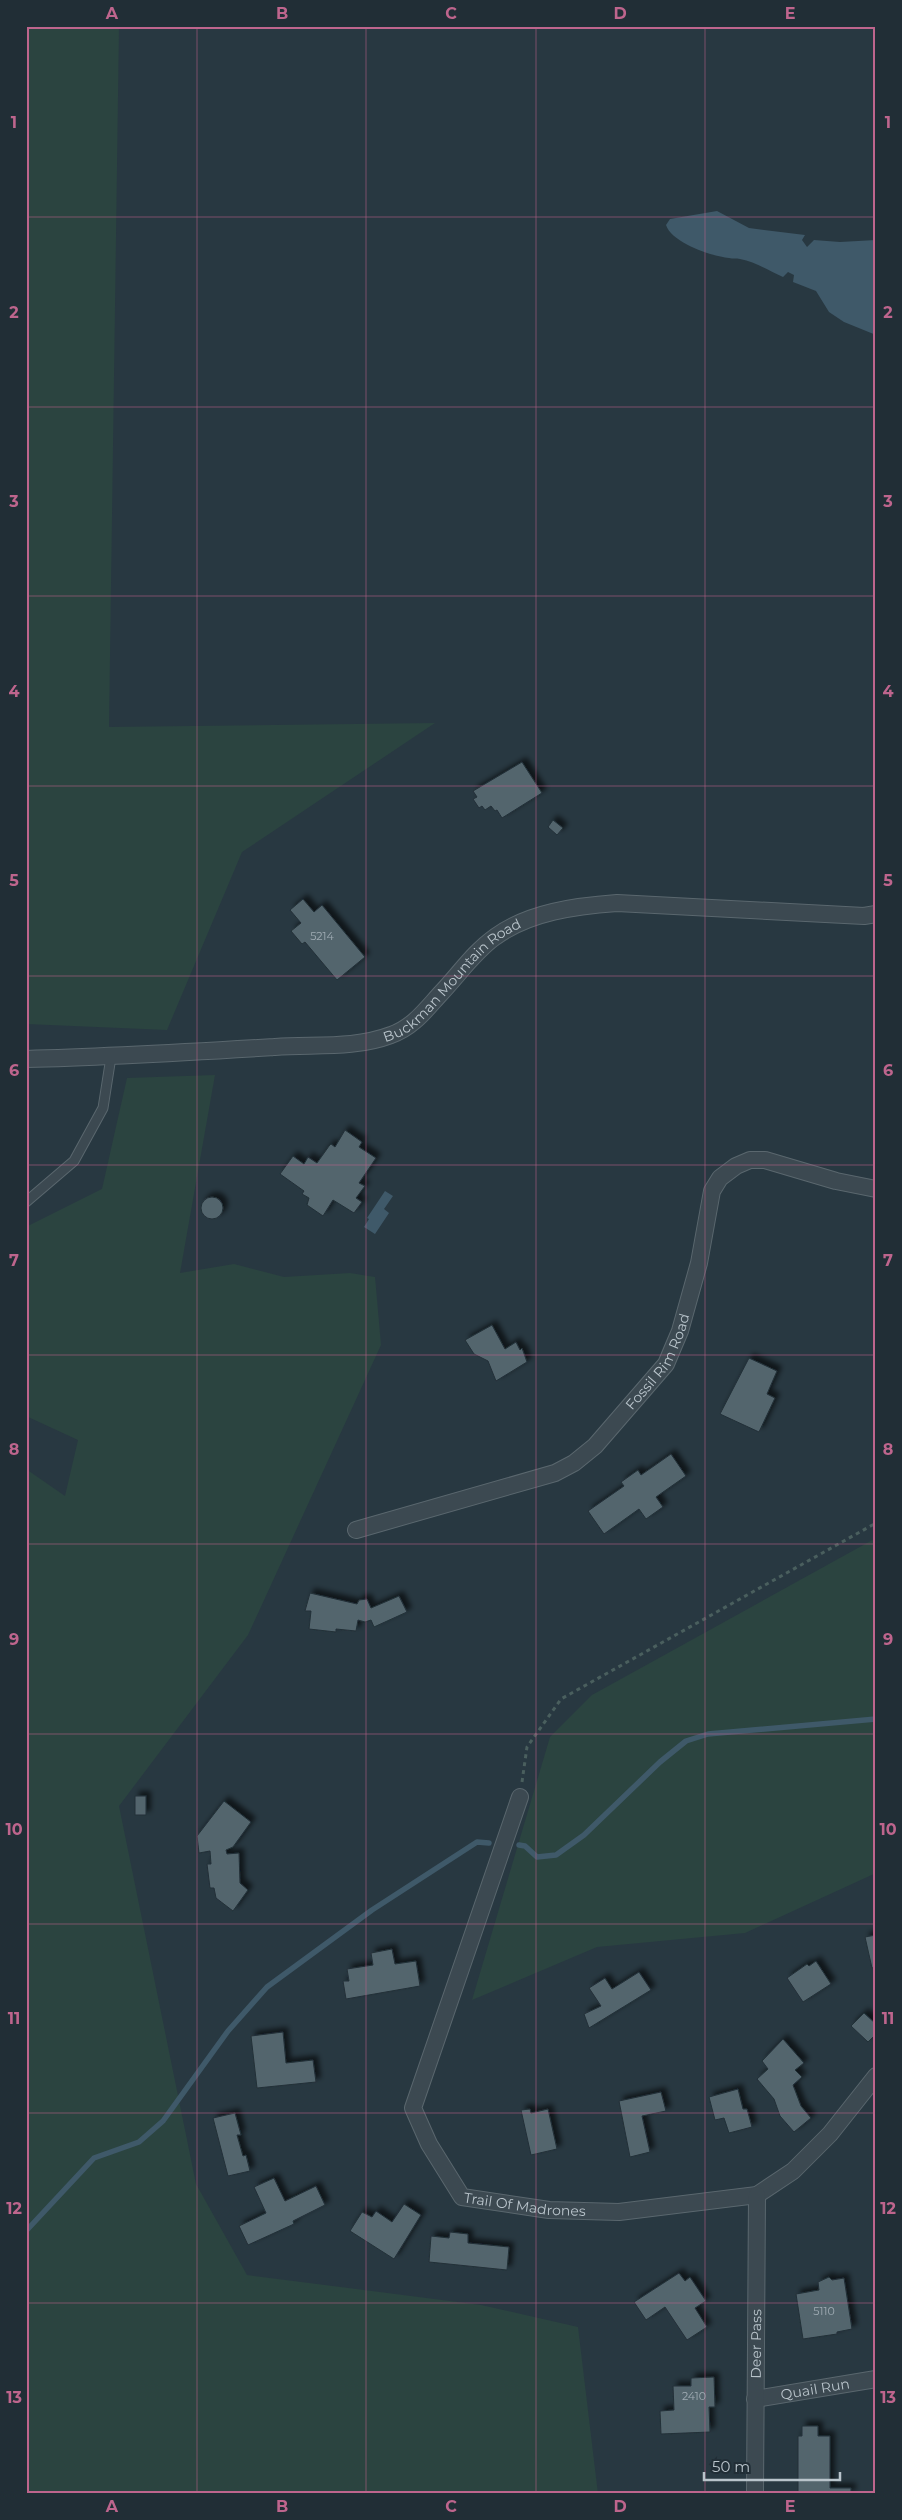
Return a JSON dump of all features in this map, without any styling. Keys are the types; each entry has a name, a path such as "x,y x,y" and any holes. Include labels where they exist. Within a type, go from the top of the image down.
{"street":[{"name":"Buckman Mountain Road","path":"26,1059 111,1058 278,1047 346,1045 393,1035 421,1016 494,938 532,919 584,906 617,903 864,916 876,914"},
{"name":"Fossil Rim Road","path":"356,1530 555,1474 574,1463 595,1446 666,1364 680,1331 699,1263 712,1191 720,1178 736,1166 750,1160 765,1160 836,1181 876,1189"},
{"name":"Trail Of Madrones","path":"520,1797 413,2108 428,2144 462,2197 549,2210 619,2212 757,2195 793,2171 830,2134 876,2076"},
{"name":"Deer Pass","path":"755,2494 757,2195"},
{"name":"Quail Run","path":"755,2399 876,2380"}],"lane":[{"path":"26,1202 74,1161 103,1108 111,1058"}],"path":[{"path":"520,1797 527,1747 561,1699 876,1523"}],"green space":[{"path":"26,26 119,26 109,727 435,723 242,852 167,1030 26,1024"},
{"path":"215,1075 180,1273 234,1264 284,1277 350,1273 375,1277 381,1345 248,1635 119,1806 196,2184 247,2275 481,2305 578,2327 598,2494 26,2494 26,1469 65,1496 78,1440 26,1416 26,1227 102,1189 127,1078"},
{"path":"876,1538 876,1873 745,1933 597,1947 472,2000 550,1737 592,1695"}],"water":[{"path":"717,211 749,228 805,235 802,240 807,247 814,240 840,242 876,240 876,335 844,322 829,312 816,291 793,282 794,275 788,272 783,277 746,260 721,257 693,248 670,232 666,225 670,219"},
{"path":"385,1191 393,1196 384,1209 389,1213 375,1234 364,1227 369,1219 367,1218"}],"building":[{"path":"522,762 542,793 502,818 497,810 495,811 491,806 485,810 482,806 479,808 473,799 477,797 473,791"},
{"path":"553,820 563,828 557,835 548,827"},
{"path":"303,899 314,912 322,905 365,957 337,980 305,942 302,944 291,931 301,923 290,910"},
{"path":"345,1130 362,1142 359,1147 376,1158 359,1183 365,1186 356,1198 362,1202 354,1213 333,1200 323,1216 307,1205 309,1198 302,1194 304,1191 280,1174 293,1156 304,1164 308,1157 317,1163 331,1144 335,1147"},
{"path":"208,1197 216,1197 223,1204 223,1212 216,1219 208,1219 201,1212 201,1204"},
{"path":"492,1325 505,1349 516,1342 520,1350 522,1348 527,1362 496,1381 488,1361 474,1354 465,1340"},
{"path":"749,1358 777,1371 767,1394 775,1398 759,1432 720,1414"},
{"path":"671,1454 686,1476 656,1497 663,1507 646,1519 639,1509 604,1534 588,1511 624,1486 621,1482 638,1470 641,1475"},
{"path":"310,1593 357,1604 359,1600 367,1599 371,1608 399,1596 407,1612 374,1627 371,1620 365,1622 358,1620 356,1631 336,1629 336,1632 309,1629 311,1611 305,1611"},
{"path":"135,1796 146,1796 146,1815 135,1815"},
{"path":"224,1801 251,1822 233,1847 226,1850 227,1854 239,1853 240,1883 248,1890 233,1911 216,1898 214,1888 210,1888 207,1864 211,1864 210,1851 199,1853 197,1836"},
{"path":"876,1935 876,1967 872,1968 865,1937"},
{"path":"392,1949 395,1964 416,1961 420,1986 346,1999 343,1981 349,1981 347,1969 373,1965 371,1953"},
{"path":"816,1961 831,1984 803,2002 787,1978 807,1964 809,1966"},
{"path":"639,1972 651,1990 589,2028 584,2014 601,2006 589,1988 605,1978 612,1989"},
{"path":"864,2013 876,2024 876,2034 868,2042 851,2026"},
{"path":"283,2032 286,2063 313,2060 316,2082 257,2088 251,2036"},
{"path":"783,2039 804,2063 795,2070 802,2077 793,2085 801,2106 811,2118 794,2132 780,2116 774,2099 757,2079 768,2069 762,2061"},
{"path":"738,2089 743,2109 747,2109 752,2127 729,2133 724,2118 715,2120 709,2097"},
{"path":"661,2092 666,2111 642,2116 650,2152 630,2157 619,2101"},
{"path":"530,2109 531,2113 548,2109 557,2149 531,2155 521,2110"},
{"path":"235,2113 241,2135 237,2135 243,2156 246,2155 250,2171 228,2176 213,2118"},
{"path":"274,2178 285,2201 316,2186 325,2205 293,2221 294,2224 248,2245 239,2226 266,2213 254,2187"},
{"path":"404,2204 421,2215 394,2259 350,2231 362,2212 372,2217 376,2211 392,2222"},
{"path":"450,2232 468,2234 468,2243 509,2247 507,2270 429,2262 431,2236 449,2238"},
{"path":"679,2273 685,2281 690,2277 706,2301 695,2308 707,2327 687,2340 665,2307 646,2320 634,2302"},
{"path":"829,2277 832,2280 844,2278 852,2329 837,2332 837,2334 803,2339 796,2294 819,2290 818,2282"},
{"path":"714,2377 715,2407 709,2407 710,2432 661,2434 660,2411 674,2410 673,2386 691,2386 691,2378"},
{"path":"802,2426 818,2426 818,2436 830,2436 830,2488 851,2488 851,2494 798,2494 798,2436 802,2436"}],"waterway":[{"path":"519,1845 525,1846 537,1857 556,1855 584,1835 660,1762 686,1741 708,1734 876,1719"},
{"path":"26,2231 94,2158 139,2142 163,2121 228,2031 267,1987 372,1910 477,1842 489,1843"}]}
